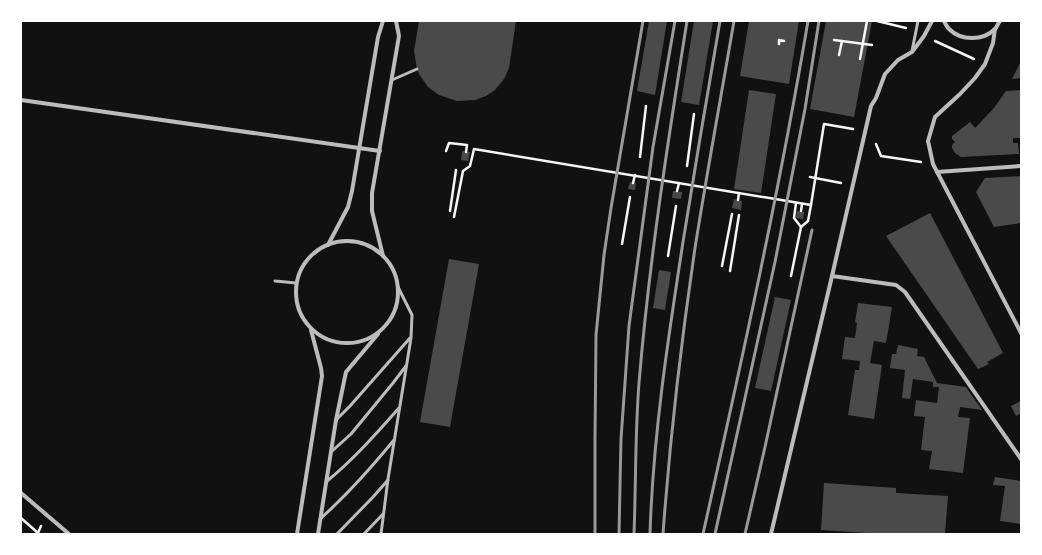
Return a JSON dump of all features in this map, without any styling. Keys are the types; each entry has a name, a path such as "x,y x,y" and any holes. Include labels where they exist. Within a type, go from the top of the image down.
{"street":[{"path":"328,245 348,207 352,191 378,37 383,21"},
{"path":"383,256 372,211 372,193 399,36 396,21"},
{"path":"771,534 871,106 876,98 885,74 898,60 912,52 924,36 932,21"},
{"path":"944,21 949,29 966,38 985,36 995,29 1000,21"},
{"path":"995,29 993,43 985,64 975,78 960,94 934,117 928,141 933,164 1021,333"},
{"path":"21,100 380,151"},
{"path":"937,172 1021,166"},
{"path":"297,534 322,376 311,330 302,318 296,300 296,283 306,262 314,254 328,245 342,242 357,243 371,248 383,256 393,270 398,287 396,304 391,320 346,372 336,420 318,534"},
{"path":"832,276 896,286 905,292 1021,459"},
{"path":"311,330 328,340 348,343 363,340 378,334"},
{"path":"21,493 70,534"}],"lane":[{"path":"912,52 918,21"},
{"path":"392,80 417,69"},
{"path":"275,281 296,283"},
{"path":"381,534 388,479 411,338 412,315 398,287"},
{"path":"336,420 411,338"},
{"path":"331,452 351,434 406,365"},
{"path":"326,482 344,468 400,406"},
{"path":"320,519 342,499 380,458 395,438"},
{"path":"337,534 373,497 388,479"},
{"path":"364,534 383,514"}],"path":[{"path":"860,59 867,21"},
{"path":"877,21 907,29"},
{"path":"779,44 779,40 784,41"},
{"path":"834,40 872,45"},
{"path":"839,55 842,41"},
{"path":"934,41 974,59"},
{"path":"640,157 646,106"},
{"path":"687,166 694,114"},
{"path":"791,276 801,227 808,221 824,124 854,129"},
{"path":"875,142 881,156 933,164"},
{"path":"446,151 449,143 467,145 466,152 467,148 474,148 811,205"},
{"path":"454,217 463,171 470,166 474,148"},
{"path":"450,211 456,170"},
{"path":"633,183 635,175"},
{"path":"810,178 828,180"},
{"path":"677,191 679,183"},
{"path":"738,200 739,193"},
{"path":"622,244 630,197"},
{"path":"796,203 794,218 801,227"},
{"path":"801,211 802,204"},
{"path":"668,256 676,206"},
{"path":"722,266 732,214"},
{"path":"730,271 739,215"},
{"path":"21,518 38,533 48,515"}],"building":[{"path":"419,21 516,21 509,68 504,79 495,90 486,96 475,100 457,101 439,95 428,87 417,69 414,51"},
{"path":"649,21 667,21 655,95 637,91"},
{"path":"694,21 713,21 699,105 681,102"},
{"path":"749,21 799,21 789,84 740,76"},
{"path":"826,21 872,21 854,117 810,109"},
{"path":"1021,61 1021,78 1012,79"},
{"path":"749,90 776,94 761,193 734,189"},
{"path":"1021,90 1021,138 1013,138 1013,143 1018,143 1019,154 961,157 955,153 952,148 952,145 955,142 952,139 952,136 970,122 975,128 994,108 1006,91"},
{"path":"462,151 470,152 468,161 461,160"},
{"path":"1021,176 1021,223 994,227 976,192 985,178"},
{"path":"630,182 636,183 635,190 628,189"},
{"path":"673,191 682,192 681,199 672,198"},
{"path":"734,199 742,201 741,210 732,208"},
{"path":"797,211 804,212 803,219 796,218"},
{"path":"930,213 1003,353 987,362 989,364 978,369 886,236"},
{"path":"449,259 479,264 450,427 420,422"},
{"path":"659,270 671,272 665,310 653,308"},
{"path":"775,297 791,300 771,391 755,388"},
{"path":"858,303 892,307 886,343 874,341 870,363 882,365 874,419 848,415 855,370 859,370 860,361 842,359 845,337 855,338 857,323 855,322"},
{"path":"898,345 918,349 917,356 924,357 937,383 966,387 982,410 960,407 958,417 970,418 963,473 929,469 932,451 921,450 925,417 914,416 916,400 937,403 939,387 933,387 933,382 913,379 910,399 902,398 905,370 890,368 892,354 896,354"},
{"path":"1021,401 1021,413 1016,416 1011,406"},
{"path":"995,477 1021,481 1021,524 1000,521 1005,486 993,485"},
{"path":"824,483 896,488 896,493 948,496 945,534 881,534 821,530"}],"railway":[{"path":"595,534 596,335 604,255 611,208 643,21"},
{"path":"619,534 621,439 629,326 653,147 675,21"},
{"path":"634,534 637,421 643,338 660,202 687,21"},
{"path":"650,534 654,461 667,351 683,242 720,21"},
{"path":"663,534 673,426 690,284 704,191 734,21"},
{"path":"703,534 772,214 808,21"},
{"path":"715,534 775,262 805,109 819,21"},
{"path":"745,534 812,230"}]}
